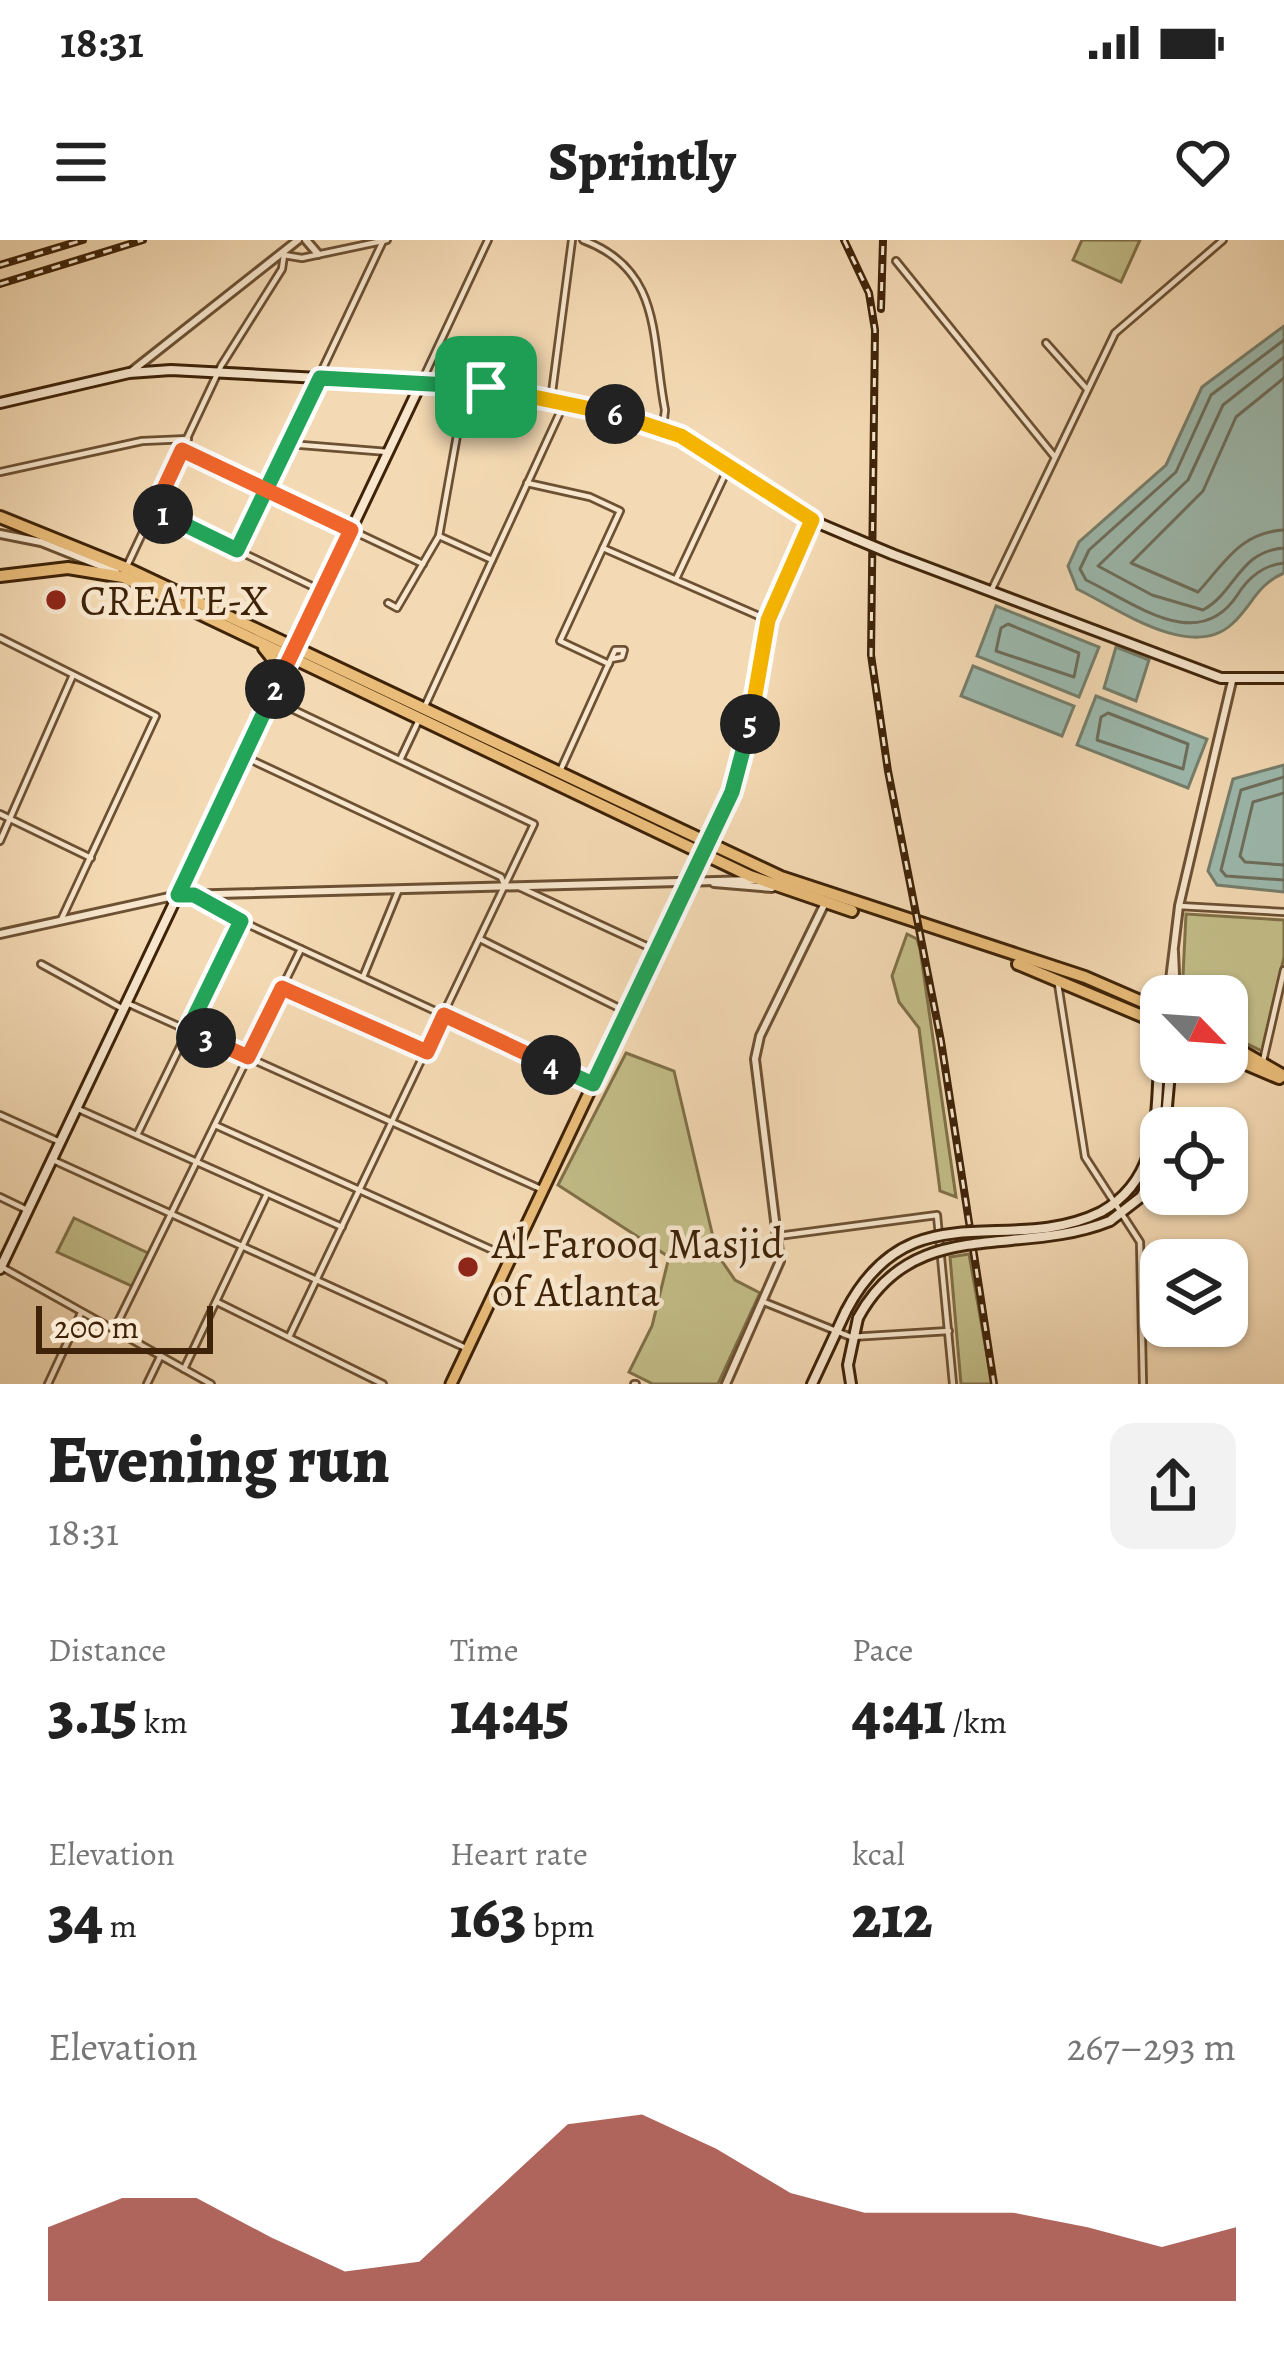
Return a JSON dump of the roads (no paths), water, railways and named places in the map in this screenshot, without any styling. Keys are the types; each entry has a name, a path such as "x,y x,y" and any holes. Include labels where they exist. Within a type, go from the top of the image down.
{"highway":[{"path":"0,517 559,774 760,880 783,883 1140,993"},
{"path":"0,576 68,568 123,570 262,645 292,653"},
{"path":"262,645 279,668 280,680"},
{"path":"422,714 503,758 825,903 1046,974 1140,1015"},
{"path":"503,758 559,774"},
{"path":"1248,1054 1284,1078"},
{"path":"1248,1064 1284,1078"}],"main road":[{"path":"0,403 129,373 219,371 466,385 551,400 663,428 812,520 892,554 1232,681 1284,678"},
{"path":"0,1268 421,383"},
{"path":"452,1384 705,849"},
{"path":"812,1384 846,1311 878,1267 923,1238 1052,1225 1101,1212 1116,1203 1138,1181 1150,1156 1157,1083"},
{"path":"850,1384 851,1337 858,1318 881,1282 927,1251 1048,1238 1110,1221 1140,1195"}],"street":[{"path":"129,373 302,240 318,254"},
{"path":"284,255 318,254 385,240"},
{"path":"237,550 385,240"},
{"path":"421,383 488,240"},
{"path":"551,400 572,240"},
{"path":"583,240 622,260 644,292 665,410 663,428"},
{"path":"992,589 1086,388 1124,323 1223,240"},
{"path":"0,534 123,570 219,371 282,269 284,255"},
{"path":"896,261 1054,456"},
{"path":"1046,343 1086,388"},
{"path":"388,603 397,608 439,536 466,385"},
{"path":"400,760 565,403"},
{"path":"0,472 142,441 188,439"},
{"path":"289,444 388,452"},
{"path":"182,450 423,564"},
{"path":"676,579 729,466"},
{"path":"527,483 590,497 620,511 560,641 610,662 559,774"},
{"path":"154,510 322,591"},
{"path":"705,849 743,757 768,620 812,520"},
{"path":"439,536 492,560"},
{"path":"603,548 768,620"},
{"path":"0,638 156,716 61,920"},
{"path":"0,841 73,675"},
{"path":"1170,975 1179,906 1232,681"},
{"path":"270,699 534,824 289,1337"},
{"path":"244,756 500,877 505,886"},
{"path":"0,814 91,858"},
{"path":"0,934 178,895 760,880"},
{"path":"710,882 783,883"},
{"path":"519,887 656,951"},
{"path":"363,977 399,890"},
{"path":"194,895 593,1084"},
{"path":"726,1384 780,1261 755,1059 760,1036 825,903"},
{"path":"1179,906 1284,912"},
{"path":"137,1135 241,921"},
{"path":"480,939 627,1012"},
{"path":"1168,975 1173,948"},
{"path":"114,1330 301,949"},
{"path":"40,964 543,1190"},
{"path":"1263,1061 1284,970"},
{"path":"1046,974 1061,989 1085,1157 1124,1213 1142,1256 1143,1384"},
{"path":"1060,1005 1075,986"},
{"path":"282,988 427,1052"},
{"path":"76,1108 342,1227"},
{"path":"0,1115 60,1142"},
{"path":"215,1125 511,1258"},
{"path":"52,1159 242,1250 468,1349"},
{"path":"184,1369 265,1193"},
{"path":"0,1197 28,1210"},
{"path":"778,1236 938,1215 953,1384"},
{"path":"0,1268 211,1384"},
{"path":"764,1301 851,1337 949,1331"},
{"path":"217,1302 383,1384"},
{"path":"48,1384 82,1312"},
{"path":"147,1384 160,1356"}],"water":[{"path":"1284,326 1284,573 1261,589 1232,624 1215,634 1196,637 1154,628 1077,589 1068,566 1079,542 1166,465 1202,387"},
{"path":"996,606 1099,647 1079,697 977,656"},
{"path":"1116,647 1149,660 1136,701 1104,688"},
{"path":"973,666 1074,706 1062,736 961,696"},
{"path":"1096,696 1207,739 1188,788 1077,745"},
{"path":"1284,765 1284,892 1217,885 1208,871 1233,779"}],"railway":[{"path":"0,265 83,240"},
{"path":"0,284 143,240"},
{"path":"844,240 869,293 875,330 871,655 888,771 941,1041 994,1384"},
{"path":"881,309 883,240"}],"place":[{"name":"CREATE-X","path":"56,600"},
{"name":"Al-Farooq Masjid of Atlanta","path":"468,1267"}]}
